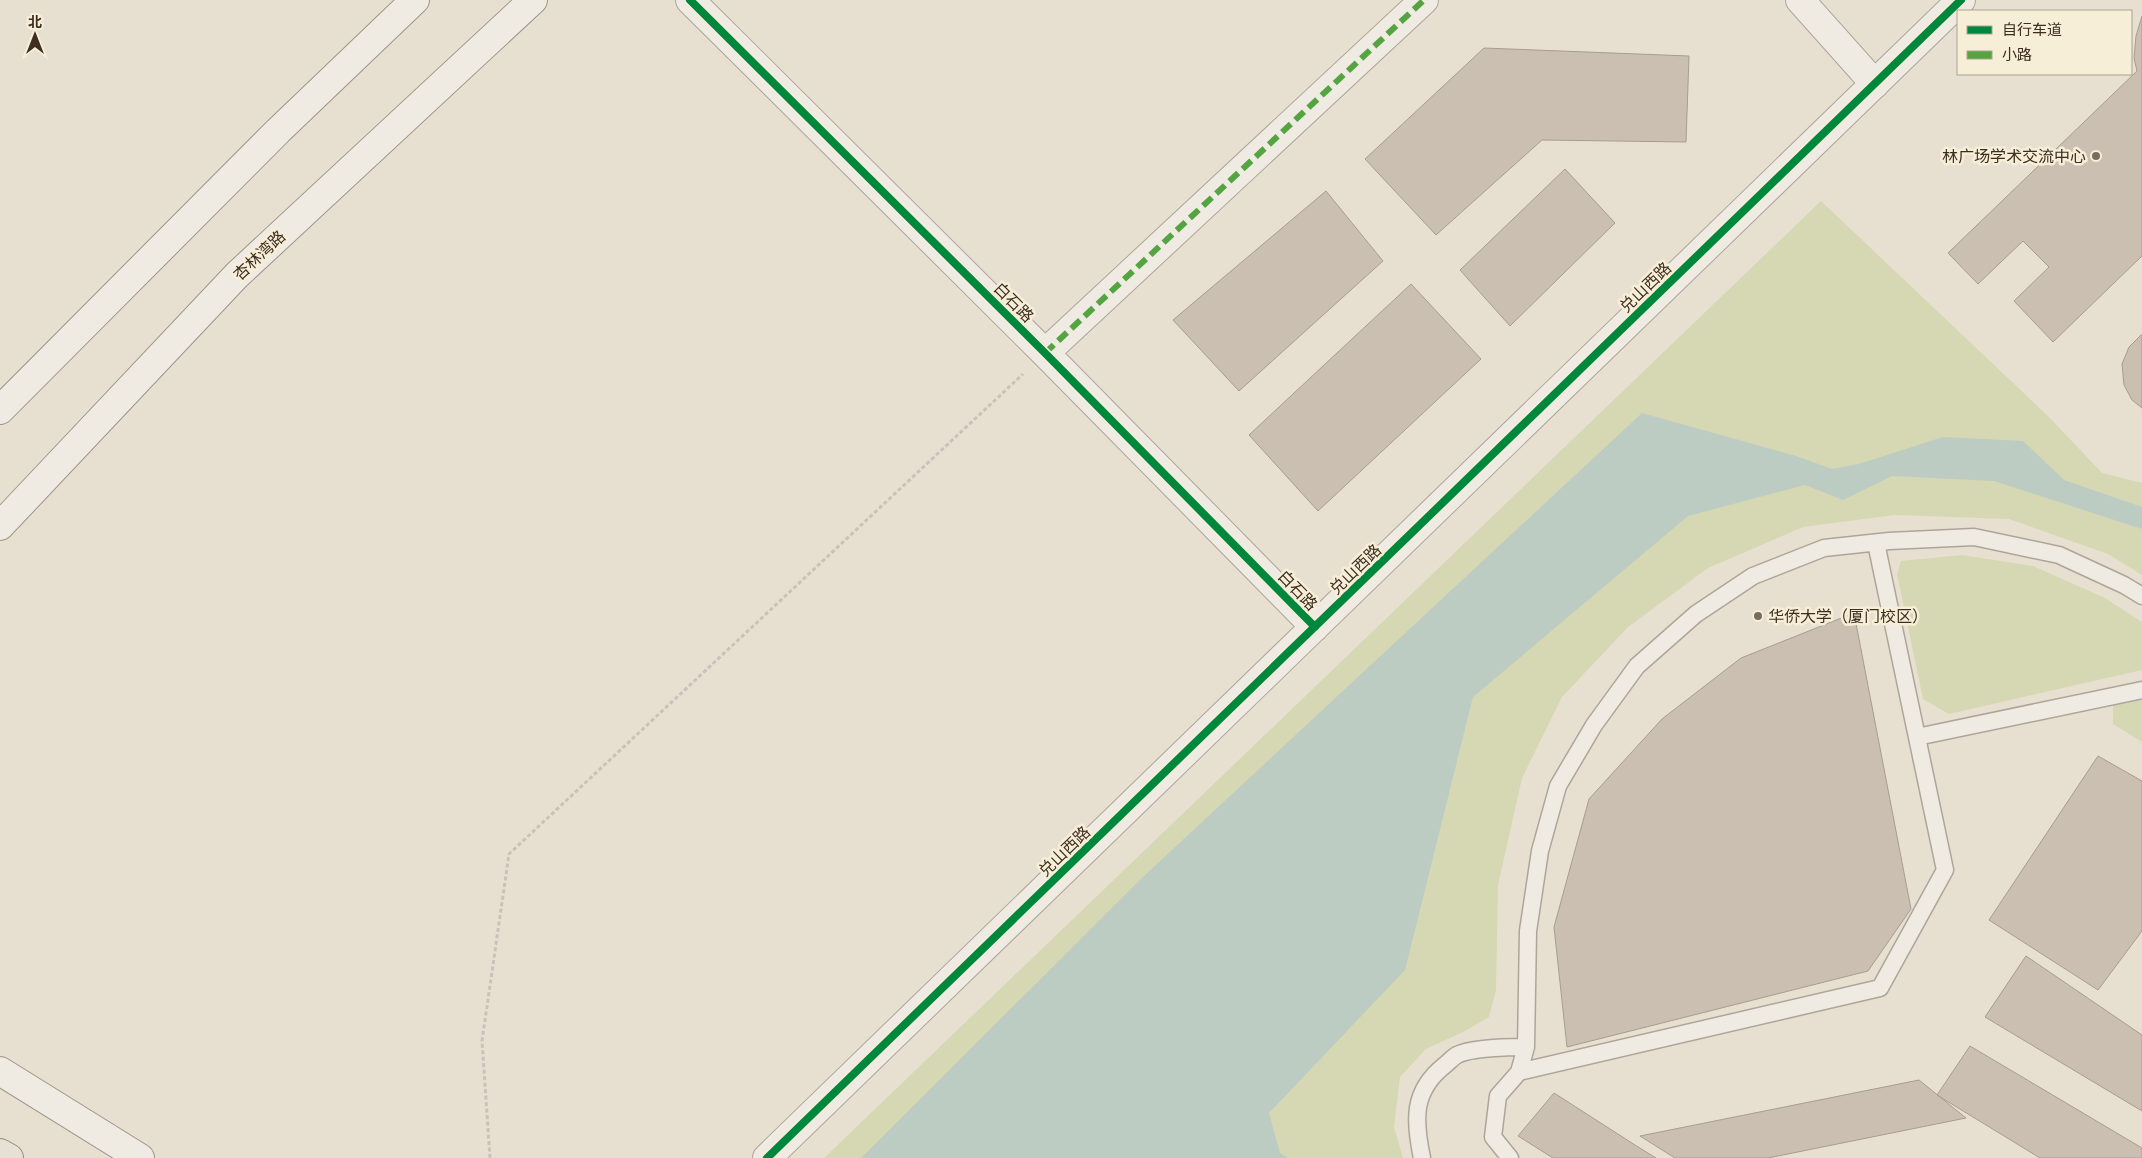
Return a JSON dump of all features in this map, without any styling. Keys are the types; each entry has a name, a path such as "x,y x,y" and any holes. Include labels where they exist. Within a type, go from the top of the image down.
{"main road":[{"path":"0,1153 8,1158"}],"street":[{"path":"0,410 278,131 415,0"},
{"name":"杏林湾路","path":"4,523 237,275 533,0"},
{"name":"白石路","path":"690,0 1045,353 1315,627"},
{"path":"1045,353 1424,0"},
{"path":"1800,0 1875,84"},
{"name":"兑山西路","path":"767,1158 1961,0"},
{"path":"0,1071 140,1158"}],"lane":[{"path":"1510,1158 1493,1136 1498,1096 1519,1072 1526,1047 1528,931 1540,851 1558,786 1594,725 1637,666 1696,614 1753,576 1824,548 1974,536 2059,555 2124,585 2142,596"},
{"path":"1519,1072 1880,988 1945,870 1876,543"},
{"path":"1917,738 2142,690"},
{"path":"1422,1158 1417,1133 1417,1106 1431,1076 1458,1054 1500,1047 1526,1047"}],"path":[{"path":"490,1158 482,1041 509,854 1045,353"}],"green space":[{"path":"1821,201 2049,417 2102,473 2142,483 2142,575 2108,554 2009,519 1895,515 1803,527 1708,568 1628,627 1562,697 1522,778 1498,885 1496,990 1489,1017 1465,1031 1426,1049 1400,1077 1394,1127 1403,1158 824,1158"},
{"path":"1962,555 2033,566 2105,598 2142,622 2142,670 1949,714 1923,699 1897,574 1901,561"},
{"path":"2142,697 2142,742 2113,724 2113,705"}],"shaded area":[{"path":"1642,413 1796,456 1832,469 1859,464 1943,437 2023,441 2064,480 2142,507 2142,529 1994,481 1892,476 1843,500 1805,485 1688,516 1473,697 1405,970 1269,1113 1280,1153 1288,1158 861,1158 1144,876"}],"building":[{"name":"林广场学术交流中心","path":"2142,16 2142,256 2053,342 2014,301 2049,267 2023,241 1978,284 1948,253 2137,71 2134,58 2136,36"},
{"path":"1484,48 1689,56 1686,142 1542,140 1436,235 1365,159"},
{"path":"1565,169 1615,223 1510,326 1460,270"},
{"path":"1326,191 1383,261 1239,391 1173,320"},
{"path":"1411,284 1481,359 1318,511 1249,435"},
{"path":"2141,335 2142,408 2132,400 2124,385 2122,364 2129,347"},
{"path":"1854,613 1911,909 1868,971 1567,1047 1554,927 1589,799 1662,719 1741,658"},
{"path":"2098,756 2142,781 2142,931 2098,990 1989,920"},
{"path":"2026,956 2142,1035 2142,1111 1985,1017"},
{"path":"1970,1046 2142,1148 2142,1158 2040,1158 1937,1095"},
{"path":"1919,1080 1966,1118 1768,1158 1675,1158 1640,1136"},
{"path":"1554,1093 1656,1158 1553,1158 1518,1136"}],"marked path":[{"path":"1045,353 1424,0"}],"cycle path":[{"path":"690,0 1045,353 1315,627"},
{"path":"767,1158 1961,0"}],"place":[{"name":"林广场学术交流中心","path":"2096,156"},
{"name":"华侨大学（厦门校区）","path":"1758,616"}]}
